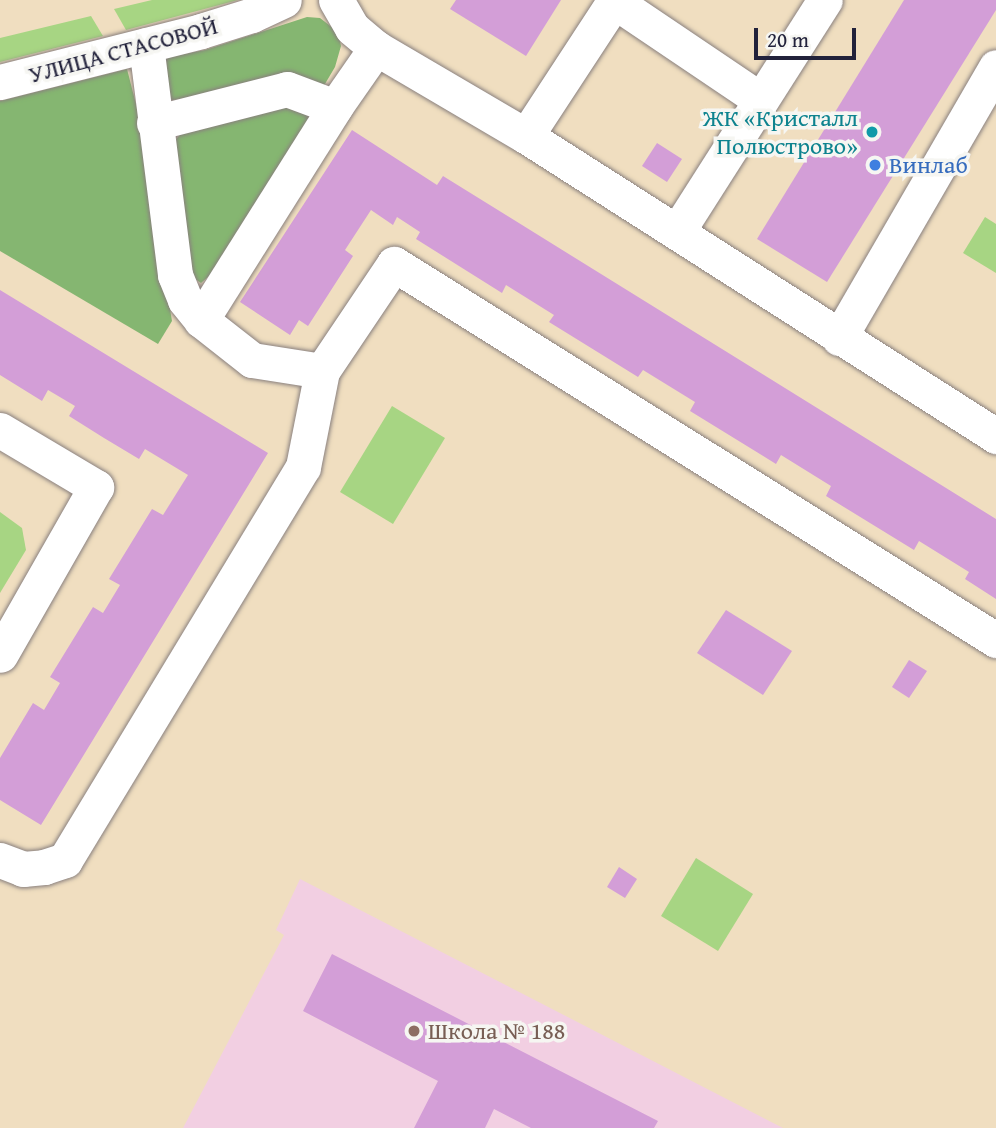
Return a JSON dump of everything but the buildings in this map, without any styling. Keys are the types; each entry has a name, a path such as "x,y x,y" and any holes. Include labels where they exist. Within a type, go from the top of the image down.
{"street":[{"name":"УЛИЦА СТАСОВОЙ","path":"0,82 252,15 284,0"},
{"path":"336,0 352,28 376,48 526,136 838,338 996,436"},
{"path":"526,136 614,1 761,100"},
{"path":"677,232 821,1"},
{"path":"146,45 174,275 185,300 201,320 252,360 322,371"},
{"path":"201,320 335,107 376,48"},
{"path":"838,338 996,67"},
{"path":"154,123 287,89 335,107"},
{"path":"0,860 23,869 44,867 65,860 303,467 322,371 394,264 996,640"},
{"path":"0,430 96,487 0,655"}],"shaded area":[{"name":"Школа № 188","path":"300,879 783,1128 183,1128 284,935 276,930"}],"green space":[{"path":"152,0 238,0 126,30 114,9"},
{"path":"91,16 103,36 0,62 0,38"},
{"path":"307,17 320,18 338,32 341,46 335,67 322,89 172,100 164,90 163,58 205,50"},
{"path":"127,69 137,108 172,321 158,344 0,251 0,101"},
{"path":"289,100 309,111 309,125 216,270 201,283 188,274 175,141 187,125"},
{"path":"985,217 996,224 996,273 963,253"},
{"path":"392,406 445,438 393,524 340,492"},
{"path":"0,512 22,528 26,550 0,593"},
{"path":"696,858 753,894 718,951 661,916"}],"place":[{"name":"ЖК «Кристалл Полюстрово»","path":"872,132"},
{"name":"Винлаб","path":"875,165"},
{"name":"Школа № 188","path":"414,1031"}]}
